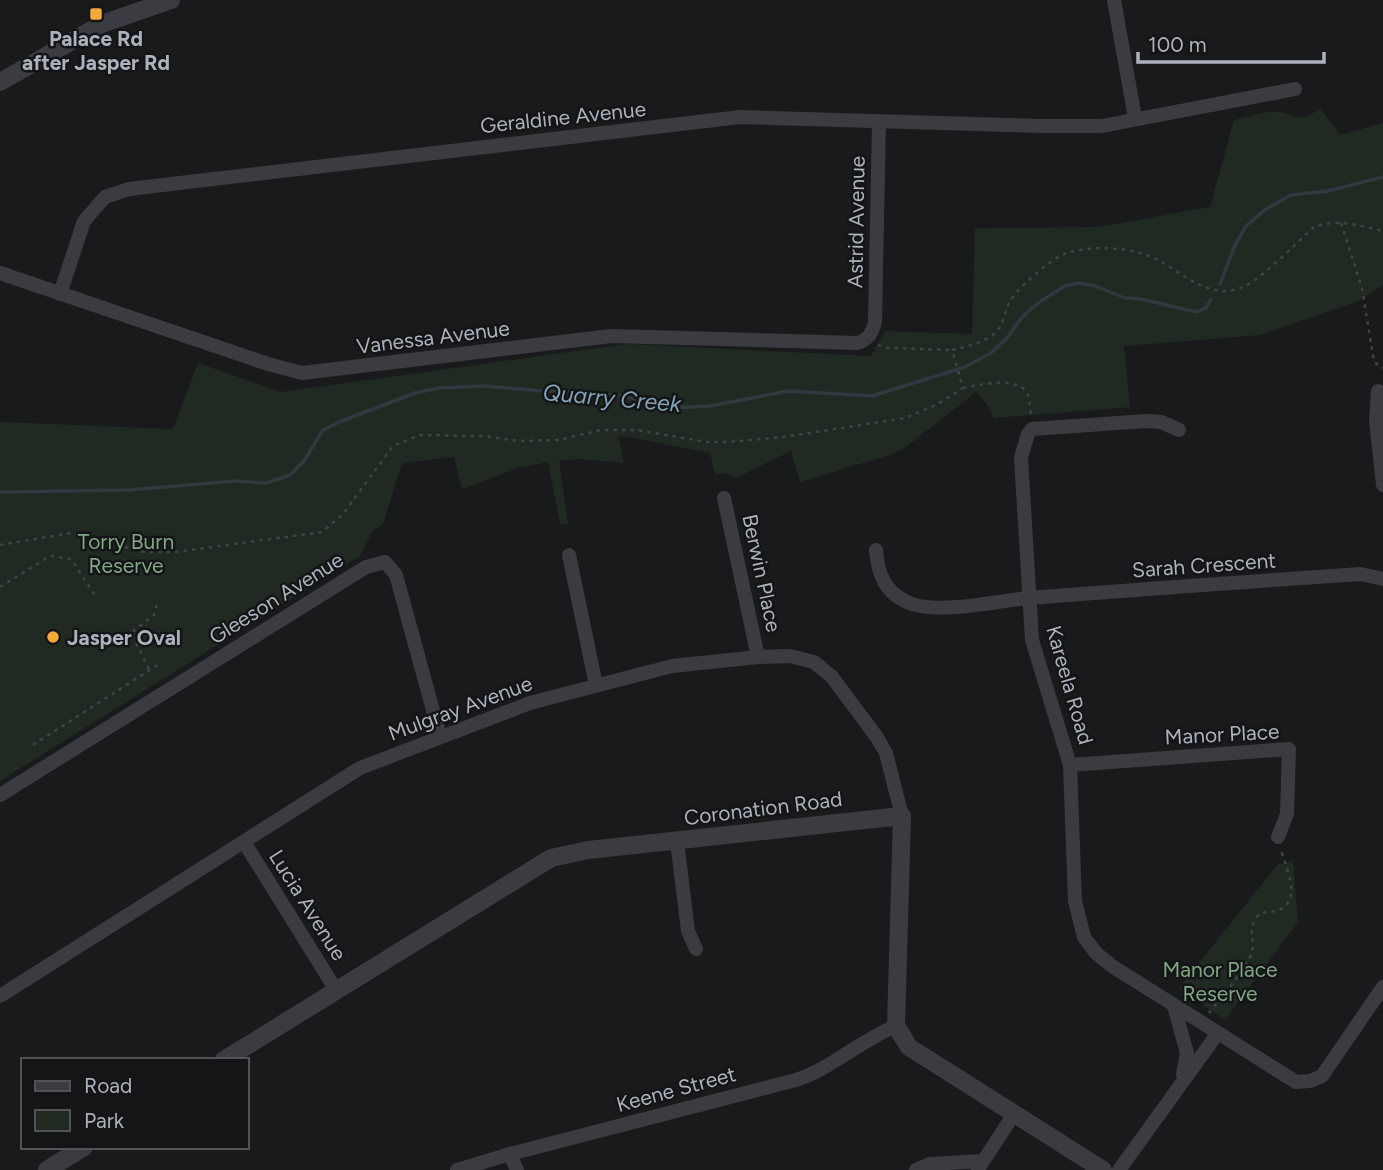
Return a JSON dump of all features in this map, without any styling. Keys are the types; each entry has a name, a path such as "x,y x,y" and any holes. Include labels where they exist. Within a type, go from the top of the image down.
{"street":[{"path":"0,82 102,24 172,0"},
{"path":"1114,0 1135,118"},
{"name":"Geraldine Avenue","path":"60,294 84,221 105,197 129,189 740,117 1102,126 1295,89"},
{"name":"Astrid Avenue","path":"866,340 872,333 875,322 879,122"},
{"name":"Vanessa Avenue","path":"0,273 268,364 302,373 611,336 801,343 858,343 866,340"},
{"path":"1378,391 1376,421 1383,485"},
{"path":"1032,429 1146,421 1161,422 1179,430"},
{"name":"Kareela Road","path":"1032,429 1025,440 1021,457 1032,640 1070,765 1075,901 1084,937 1096,953 1112,966 1218,1033"},
{"name":"Berwin Place","path":"724,498 758,657"},
{"name":"Sarah Crescent","path":"876,550 878,572 887,586 911,603 933,608 1028,598 1382,574"},
{"path":"569,555 596,685"},
{"name":"Gleeson Avenue","path":"0,795 366,567 385,562 396,575 440,736"},
{"name":"Mulgray Avenue","path":"0,996 359,768 530,703 672,666 758,657 802,657 814,662 832,677 886,753 902,816"},
{"name":"Manor Place","path":"1070,765 1289,748 1287,814 1278,837"},
{"path":"902,816 896,1026 909,1047 1103,1170"},
{"name":"Coronation Road","path":"227,1058 551,858 577,852 902,816"},
{"name":"Lucia Avenue","path":"244,842 336,990"},
{"path":"677,842 688,931 696,949"},
{"path":"1119,1170 1182,1079 1218,1033 1285,1077 1296,1082 1310,1081 1322,1076 1383,987"},
{"path":"1174,1006 1187,1054 1182,1079"},
{"name":"Keene Street","path":"457,1170 796,1080 815,1073 881,1032 896,1026"},
{"path":"916,1170 930,1164 981,1165 1014,1114"},
{"path":"47,1170 81,1149"},
{"path":"510,1154 517,1170"}],"path":[{"path":"1341,222 1362,288 1374,362 1383,368"},
{"path":"866,340 886,348 952,350 973,345 995,333 1002,325 1010,301 1018,291 1063,255 1091,249 1138,253 1157,260 1192,283 1207,289 1233,290 1251,282 1322,223 1341,222 1383,231"},
{"path":"952,350 963,388"},
{"path":"0,545 71,533 144,552 176,552 322,532 343,514 393,446 420,435 484,436 519,441 558,440 601,430 637,430 707,442 728,442 798,435 905,418 936,405 963,388 992,384 1019,386 1027,393 1032,429"},
{"path":"0,587 50,556 71,559 96,597"},
{"path":"149,670 131,633 154,615 158,604"},
{"path":"33,745 159,664"},
{"path":"1201,1024 1247,963 1252,951 1250,932 1258,914 1282,909 1289,902 1289,870 1278,837"}],"green space":[{"name":"Torry Burn Reserve","path":"1320,108 1340,135 1383,123 1383,285 1359,301 1260,335 1124,346 1130,407 994,418 987,404 976,392 906,447 890,455 800,482 791,451 736,478 726,473 715,474 710,453 618,435 624,463 577,459 559,461 568,524 560,524 548,462 521,467 462,489 454,457 402,463 383,524 373,530 360,556 0,781 0,422 173,429 198,363 281,392 626,344 871,356 885,331 972,334 975,228 1098,227 1210,207 1234,120 1274,112 1303,118"},
{"name":"Manor Place Reserve","path":"1293,859 1298,922 1225,1020 1179,988 1278,864"}],"waterway":[{"name":"Quarry Creek","path":"1220,284 1235,245 1246,226 1266,209 1291,195 1328,191 1383,177"},
{"name":"Quarry Creek","path":"0,492 129,490 235,481 266,483 290,475 304,461 322,431 415,393 439,388 485,386 583,392 623,396 671,408 710,406 788,391 872,396 965,367 991,353 1007,338 1022,317 1065,286 1079,283 1095,286 1125,298 1141,299 1196,312 1206,308 1211,299"}],"place":[{"name":"Palace Rd after Jasper Rd","path":"96,14"},
{"name":"Jasper Oval","path":"53,637"}]}
